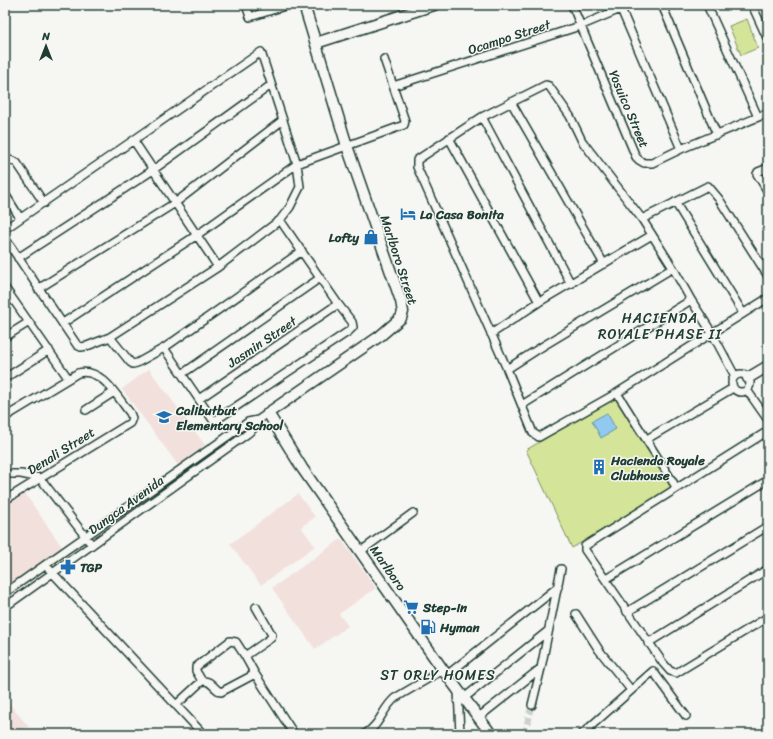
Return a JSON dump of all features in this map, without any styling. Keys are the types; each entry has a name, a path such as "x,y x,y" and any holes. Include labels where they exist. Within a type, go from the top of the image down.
{"street":[{"path":"246,5 250,17 288,5"},
{"path":"304,5 348,146"},
{"path":"316,44 434,5"},
{"name":"Yosuico Street","path":"572,5 636,157 644,163 652,163 681,149 768,113"},
{"name":"Ocampo Street","path":"393,86 580,26 630,5"},
{"path":"662,5 717,135"},
{"path":"707,5 758,117"},
{"path":"752,5 768,40"},
{"path":"621,9 681,149"},
{"path":"5,229 261,52 297,164 300,187 290,207 280,220 218,267 110,337 81,347 77,345 5,238"},
{"path":"63,323 197,235 297,164 405,124 384,59"},
{"path":"18,258 153,170 271,85"},
{"path":"735,376 712,333 690,300 673,268 642,219 582,141 570,116 549,86 546,85 482,117 419,157 417,160 416,163 507,368 533,433 539,437 617,393 712,333 743,313 768,298"},
{"path":"512,102 604,264"},
{"path":"482,117 571,284"},
{"path":"38,289 175,202 283,120"},
{"path":"449,138 539,302"},
{"path":"134,141 218,267"},
{"name":"Marlboro Street","path":"268,413 380,336 402,318 403,312 401,301 348,146"},
{"path":"5,162 10,160 17,163 44,203"},
{"path":"768,168 758,172 757,174 768,192"},
{"path":"642,219 708,186 719,199 768,276"},
{"path":"5,194 20,218"},
{"path":"675,202 743,313"},
{"path":"164,348 213,420 216,420 353,327 352,322 280,220"},
{"path":"491,334 539,302 652,235"},
{"path":"110,337 130,362 133,364 137,363 164,348 302,251"},
{"path":"507,368 673,268"},
{"path":"182,374 320,278"},
{"path":"5,288 8,296 29,322 68,378"},
{"path":"522,405 690,300"},
{"name":"Jasmin Street","path":"199,399 338,304"},
{"path":"5,337 29,322"},
{"path":"5,378 49,350"},
{"path":"748,378 768,366"},
{"path":"5,417 68,378 81,372 89,373 102,378 114,392 86,410"},
{"path":"733,388 732,380 735,376 742,374 748,378 750,382 747,390"},
{"path":"733,388 740,392 747,390"},
{"path":"646,439 733,388"},
{"path":"747,390 768,420"},
{"name":"Denali Street","path":"6,498 130,423 132,420 131,415 114,392"},
{"path":"617,393 676,487"},
{"name":"Dungca Avenida","path":"5,593 44,564 248,422 258,420 268,413"},
{"name":"Marlboro","path":"268,413 302,468 445,673 491,734"},
{"name":"Dungca Avenida","path":"5,607 247,434 253,429 258,420"},
{"path":"768,431 676,487 585,546 585,550 627,612 670,671 676,673 768,617"},
{"path":"5,474 21,474 40,478 92,545"},
{"path":"606,579 768,480"},
{"path":"361,551 412,513"},
{"path":"627,612 768,526"},
{"path":"44,564 203,734"},
{"path":"532,705 561,569"},
{"path":"648,642 768,569"},
{"path":"365,734 375,726 389,704 395,698 445,673 558,587"},
{"path":"245,656 272,637 256,607"},
{"path":"576,614 599,650 631,690"},
{"path":"460,734 461,693 548,631"},
{"path":"202,681 196,671 196,667 230,641 236,642 294,734"},
{"path":"479,717 541,668"},
{"path":"582,734 653,671 686,716"},
{"path":"202,681 209,682 221,692 255,674"},
{"path":"176,705 202,681"}],"shaded area":[{"name":"Calibutbut Elementary School","path":"149,369 205,445 178,465 122,389"},
{"path":"24,492 62,547 5,589 5,504"},
{"path":"298,494 315,517 301,527 315,546 261,585 230,544"},
{"path":"341,539 376,588 339,614 348,626 315,649 272,588"},
{"path":"5,699 29,727 12,734 5,734"}],"green space":[{"path":"747,19 758,48 741,55 729,26"},
{"path":"620,394 676,486 572,548 526,450"}],"water":[{"path":"607,413 616,429 601,438 592,421"}],"tunnel":[{"path":"525,734 532,705"}],"place":[{"name":"La Casa Bonita","path":"408,214"},
{"name":"Lofty","path":"371,237"},
{"name":"Calibutbut Elementary School","path":"164,417"},
{"name":"Hacienda Royale Clubhouse","path":"599,467"},
{"name":"TGP","path":"68,567"},
{"name":"Step-in","path":"411,607"},
{"name":"Hyman","path":"428,627"}],"district":[{"name":"HACIENDA ROYALE PHASE II","path":"660,326"},
{"name":"ST ORLY HOMES","path":"438,675"}]}
